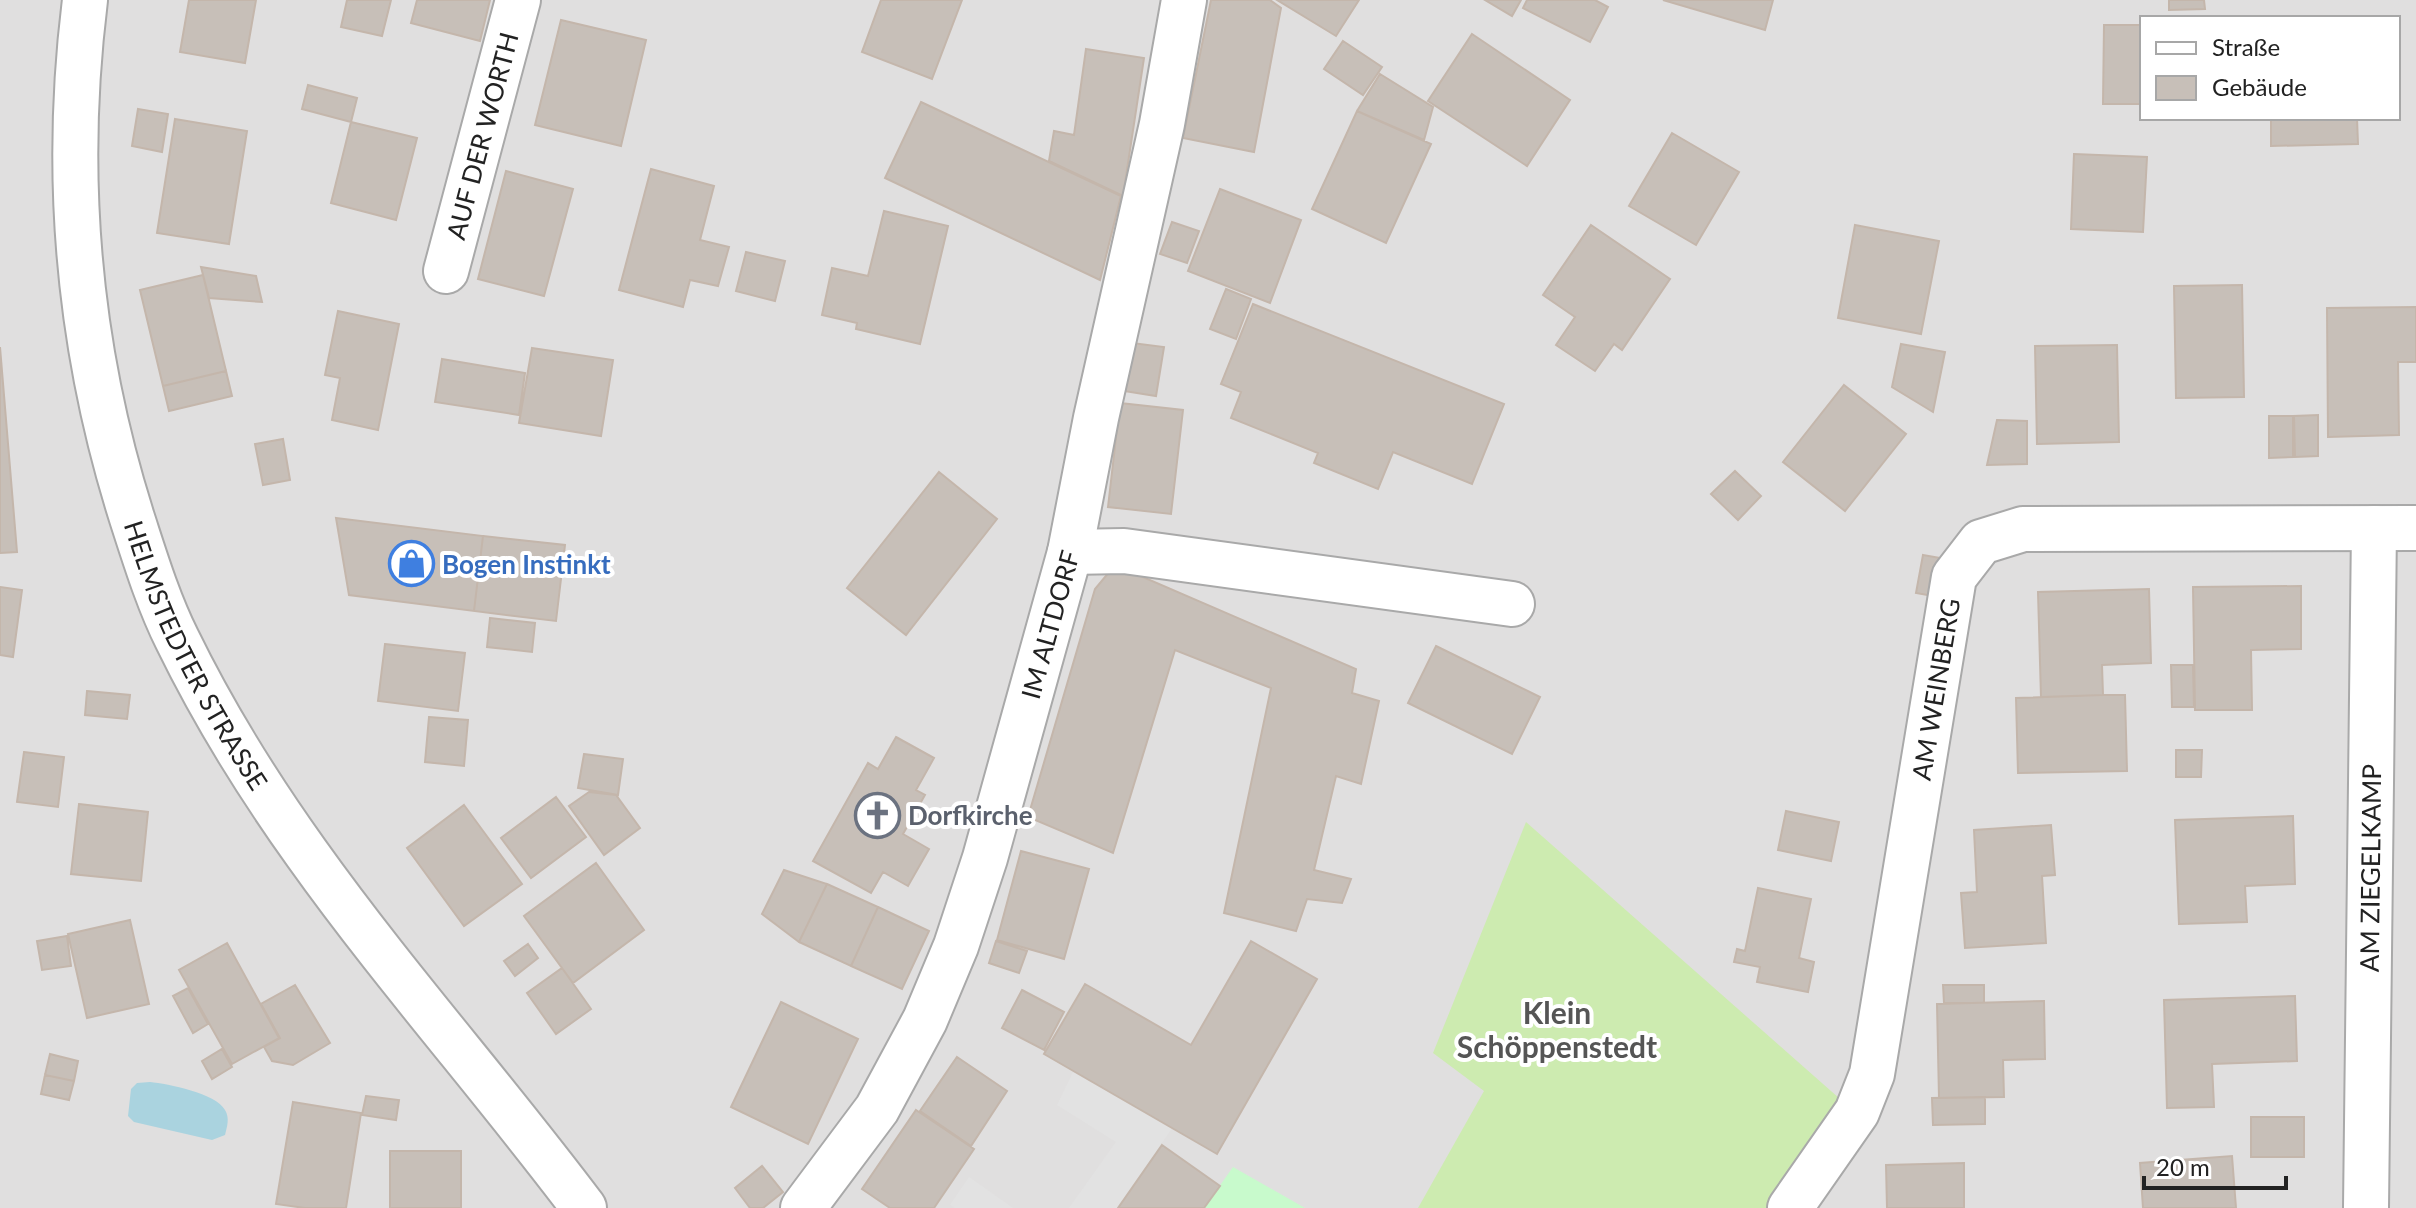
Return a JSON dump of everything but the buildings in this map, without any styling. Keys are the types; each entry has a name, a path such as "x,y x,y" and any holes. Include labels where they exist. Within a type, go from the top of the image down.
{"street":[{"name":"HELMSTEDTER STRASSE","path":"85,0 74,143 77,255 90,349 110,451 141,547 176,637 246,762 305,852 371,941 584,1208"},
{"name":"AUF DER WORTH","path":"446,271 518,0"},
{"name":"IM ALTDORF","path":"803,1208 877,1109 925,1020 956,946 985,858 1070,552 1096,418 1162,124 1184,0"},
{"name":"AM WEINBERG","path":"1790,1208 1857,1112 1872,1074 1954,577 1981,542 2023,529 2395,528"},
{"name":"AM ZIEGELKAMP","path":"2366,1208 2395,528"},
{"path":"1070,552 1124,551 1512,604"}],"shaded area":[{"path":"0,0 2416,0 2416,1208 0,1208"},
{"path":"1073,1072 1172,1128 1118,1208 1069,1208 1116,1142 1057,1105"},
{"path":"969,1177 1013,1208 955,1208 950,1205"}],"green space":[{"path":"1526,822 1848,1106 1776,1208 1418,1208 1484,1091 1433,1053"},
{"path":"1233,1167 1305,1208 1204,1208"}],"water":[{"path":"150,1082 191,1090 220,1104 228,1122 225,1135 212,1140 134,1122 128,1116 131,1089 137,1083"}],"place":[{"name":"Bogen Instinkt","path":"411,564"},
{"name":"Dorfkirche","path":"877,815"}],"district":[{"name":"Klein Schöppenstedt","path":"1557,1029"}]}
